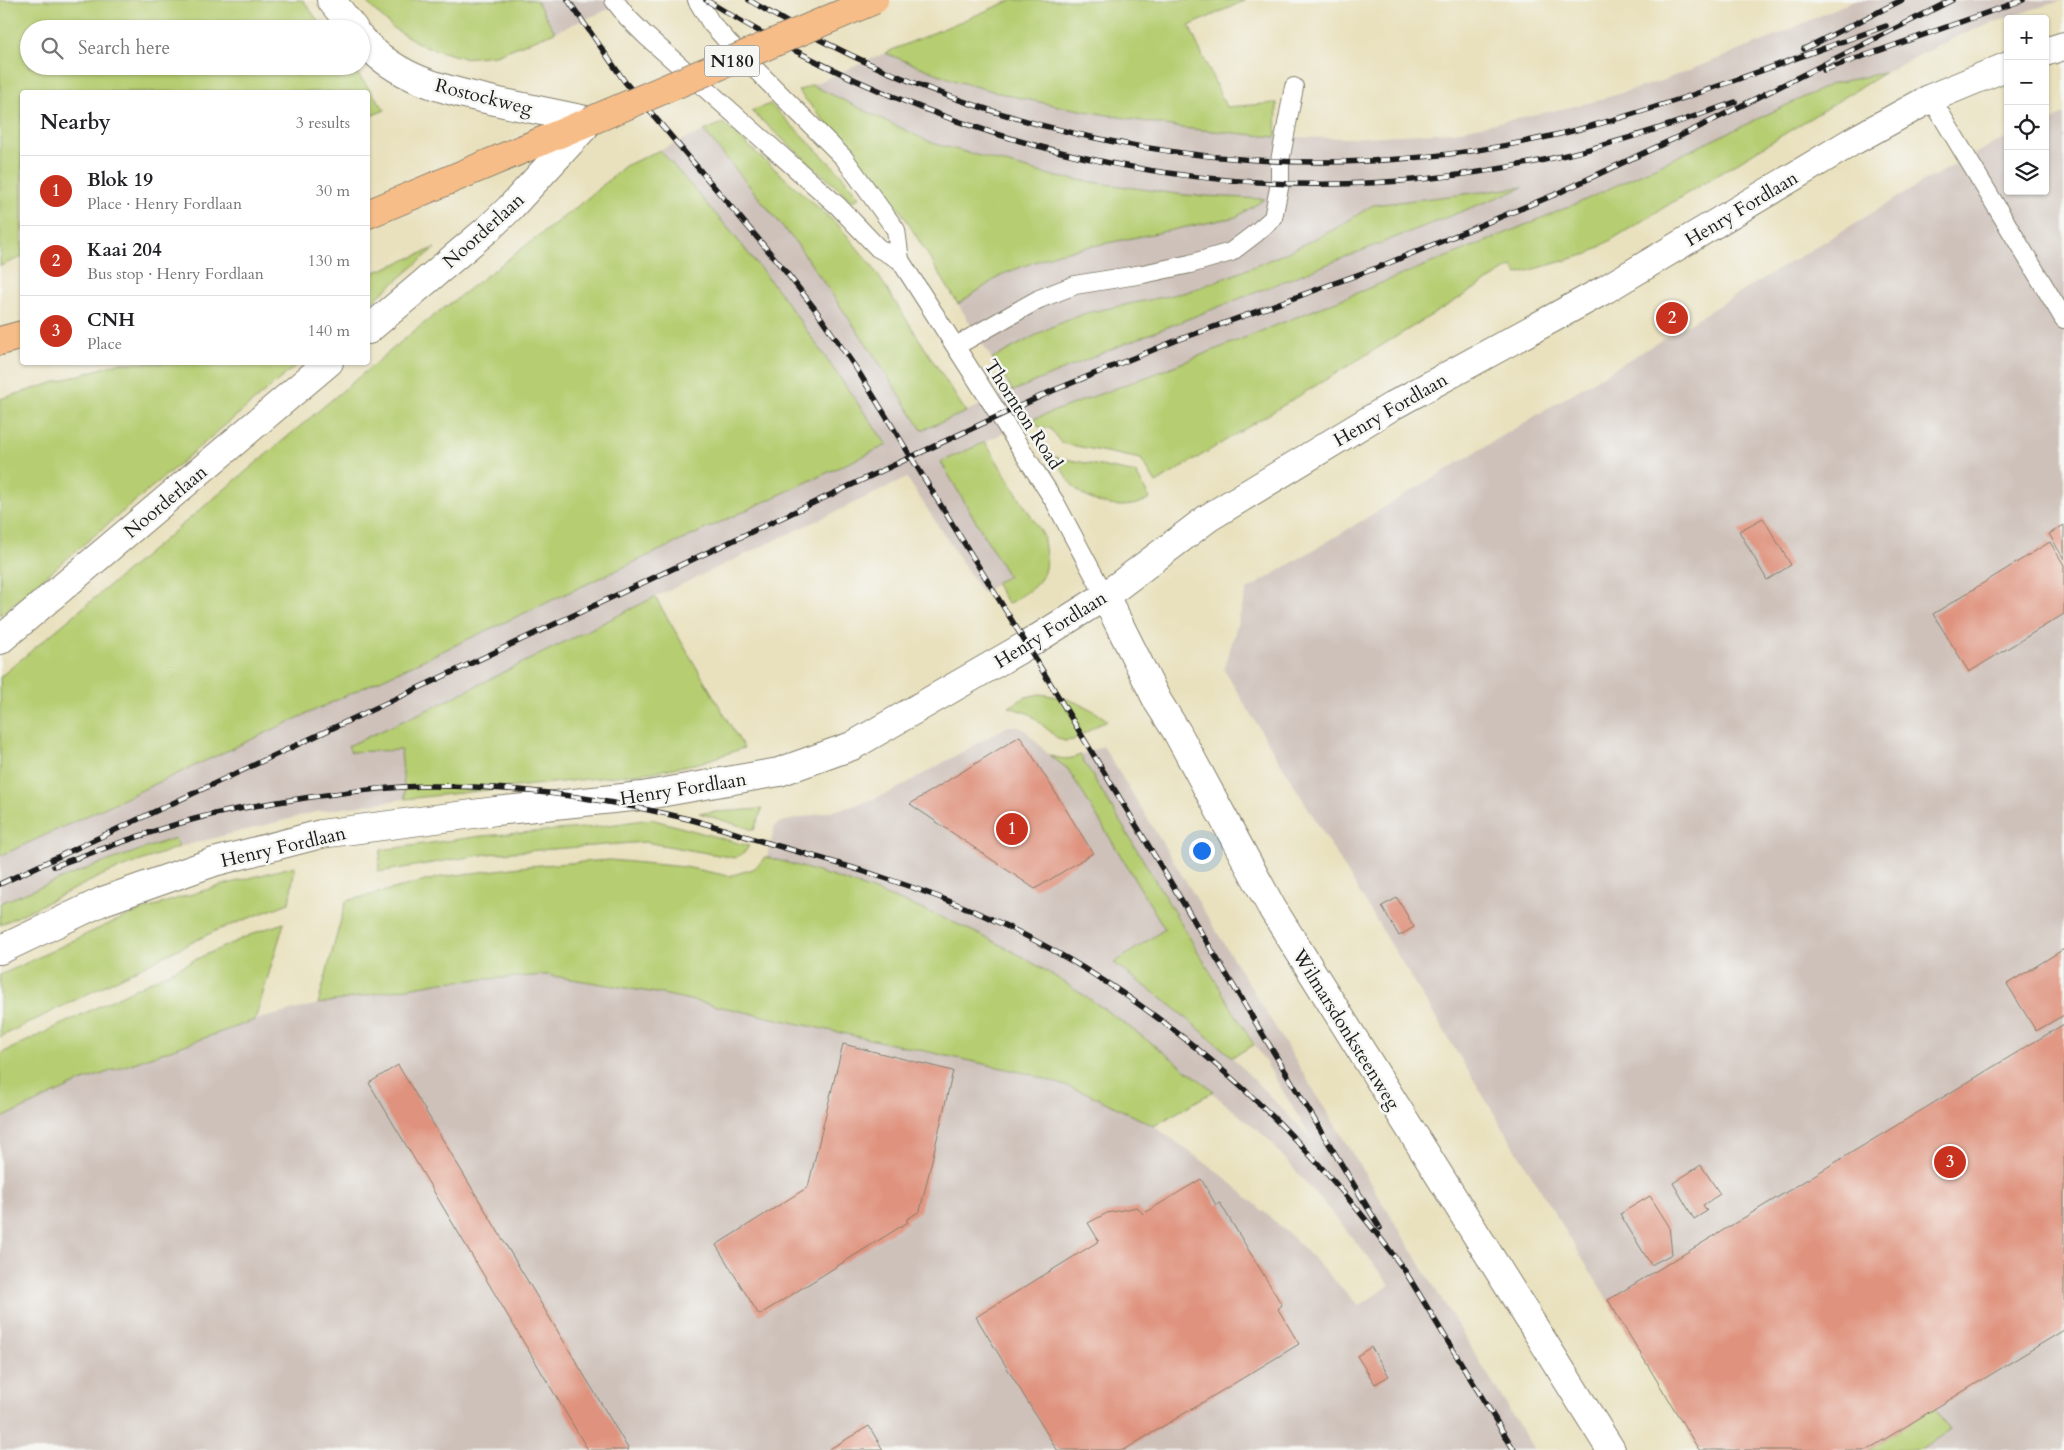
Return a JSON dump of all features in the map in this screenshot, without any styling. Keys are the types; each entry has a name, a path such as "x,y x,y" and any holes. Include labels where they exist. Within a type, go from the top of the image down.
{"main road":[{"name":"Noorderlaan","path":"370,213 874,0"},
{"path":"0,342 20,336"}],"street":[{"path":"331,0 347,20"},
{"path":"2049,51 2064,46"},
{"name":"Rostockweg","path":"370,47 403,72 446,90 590,121"},
{"name":"Henry Fordlaan","path":"0,950 103,900 214,862 321,834 496,811 642,796 779,772 852,746 1027,645 1105,596 1208,518 1394,406 1606,289 1853,141 1930,98 2004,68"},
{"name":"Noorderlaan","path":"370,328 489,228 510,208 590,121"},
{"name":"Noorderlaan","path":"0,640 325,365"},
{"name":"Wilmarsdonksteenweg","path":"1105,596 1158,702 1177,732 1272,908 1611,1450"}],"lane":[{"name":"Thornton Road","path":"614,0 645,35 838,206 878,248 900,260"},
{"name":"Thornton Road","path":"697,0 711,23 728,42 818,131 855,172 896,230 900,260 1055,502 1105,596"},
{"path":"956,346 1039,299 1075,286 1190,264 1231,252 1256,233 1273,218 1280,183 1280,161 1294,87"},
{"path":"1930,98 2064,319"}],"shaded area":[{"path":"536,0 630,0 555,32"},
{"path":"1854,0 2064,0 2014,15 2004,15 2004,19 1956,37 1884,73 1834,83 1585,200 1403,276 1154,374 1033,419 941,462 1008,576 982,593 907,478 655,597 438,705 348,746 351,752 401,750 405,799 316,812 179,847 175,838 94,866 0,903 0,856 886,445 733,234 660,150 704,131 797,244 870,349 922,430 1124,344 1522,188 1373,205 1335,229 1286,253 1238,273 1187,292 1086,313 1051,327 992,359 958,304 1003,274 1058,253 1203,224 1264,200 1184,195 1057,177 932,143 812,85 885,53 956,81 1011,96 1063,107 1182,128 1276,137 1349,138 1453,132 1589,103 1661,81 1769,39"},
{"path":"2064,114 2064,1450 1699,1450 1224,670 1247,590 1925,181 2004,140 2004,195 2049,195 2049,122"},
{"path":"1008,726 1017,726 1025,730 1049,755 1068,769 1166,930 1114,963 1172,1006 1232,1057 1313,1141 1080,755 1103,746 1534,1450 0,1450 0,1119 80,1082 255,1020 318,1004 442,982 547,975 662,994 1030,1074 1089,1094 1154,1126 1222,1175 1297,1241 1359,1306 1390,1285 1338,1220 1268,1139 1146,1038 814,870 767,857 775,826 781,822 850,807 895,790"}],"green space":[{"path":"0,0 303,0 317,20 20,20 20,75 359,75 370,90 20,90 20,258 0,266"},
{"path":"364,0 536,0 555,32 496,55 464,58 425,47 393,28"},
{"path":"1012,0 1246,0 1189,26 1226,107 1277,103 1276,137 1182,128 1011,96 956,81 885,53"},
{"path":"1884,73 1588,254 1517,274 1512,266 1156,483 1141,459 1061,443 1050,428 1040,428 1033,419 1154,374 1585,200 1834,83"},
{"path":"812,85 932,143 1057,177 1184,195 1265,199 1236,217 1058,253 1003,274 958,304 899,208 798,91"},
{"path":"370,90 385,110 370,116"},
{"path":"770,104 840,173 859,197 856,200 851,200 751,111"},
{"path":"723,123 840,227 872,266 966,412 922,430 870,349 797,244 704,131"},
{"path":"660,150 733,234 783,297 887,445 0,856 0,677 414,331 583,202 625,166"},
{"path":"1524,187 1124,344 1013,391 992,359 1051,327 1086,313 1187,292 1238,273 1286,253 1335,229 1373,205"},
{"path":"435,248 370,303 370,274"},
{"path":"112,365 297,365 0,615 0,399"},
{"path":"985,442 1043,535 1045,549 1046,561 1042,577 1037,584 1008,604 995,583 1008,576 941,462"},
{"path":"1055,457 1136,473 1150,499 1141,503 1122,506 1094,500 1085,496 1074,487"},
{"path":"655,597 744,748 699,763 653,772 405,799 401,750 351,752 348,746 438,705"},
{"path":"1040,694 1075,702 1091,709 1107,720 1073,740 1064,741 1056,737 1030,714 1009,707 1026,697"},
{"path":"1049,755 1064,759 1080,755 1254,1045 1232,1057 1172,1006 1114,963 1165,929 1068,769"},
{"path":"762,809 754,830 699,813"},
{"path":"651,819 749,846 744,853 735,858 645,842 487,854 378,872 381,850 482,836 595,827"},
{"path":"175,838 179,847 105,874 0,925 0,903 94,866"},
{"path":"767,857 831,876 897,899 961,926 1021,956 1096,1003 1214,1091 1154,1126 1089,1094 1030,1074 662,994 547,975 442,982 318,1004 346,901 441,877 528,866 610,860 685,867 729,876 753,869"},
{"path":"295,866 289,903 215,931 0,1037 0,975 138,912 196,893"},
{"path":"284,923 255,1020 80,1082 0,1119 0,1054 203,956 259,931"},
{"path":"1935,1408 1949,1431 1918,1450 1867,1450"}],"building":[{"path":"1763,518 1791,565 1767,580 1739,531"},
{"path":"2064,525 2064,559 2049,534"},
{"path":"2050,542 2064,565 2064,614 1969,672 1933,614"},
{"path":"1020,736 1093,853 1035,889 910,804"},
{"path":"1397,898 1414,927 1399,936 1382,906"},
{"path":"2064,949 2064,1015 2036,1031 2007,984"},
{"path":"2064,1024 2064,1330 1867,1450 1699,1450 1608,1300"},
{"path":"843,1044 953,1071 920,1211 906,1220 908,1222 759,1315 716,1245 808,1187"},
{"path":"398,1065 629,1450 588,1450 369,1083"},
{"path":"1701,1165 1720,1194 1703,1205 1707,1211 1694,1219 1673,1183"},
{"path":"1201,1179 1216,1205 1220,1203 1282,1305 1278,1309 1299,1344 1124,1450 1057,1450 976,1317 1099,1241 1088,1223 1107,1213 1137,1207 1143,1214"},
{"path":"1650,1196 1669,1226 1672,1254 1651,1265 1620,1214"},
{"path":"1371,1347 1389,1376 1375,1384 1357,1356"},
{"path":"869,1426 883,1450 828,1450"}],"railway":[{"path":"568,0 625,82 782,267 815,309 858,371 1027,645 1380,1228"},
{"path":"706,0 803,55 902,100 1005,136 1109,163 1216,179 1324,184 1433,178 1544,160 1592,148 1688,119 1735,102"},
{"path":"749,0 842,51 940,93 1040,125 1143,147 1248,159 1354,161 1459,153 1564,133 1686,97 1886,26"},
{"path":"1804,49 1902,0"},
{"path":"0,884 1052,391 1175,341 1379,267 1554,195 1699,127 1952,0"},
{"path":"1824,70 2023,0"},
{"path":"54,866 174,825 236,809 367,790 457,786 557,794 623,805 688,819 874,875 958,904 1047,947 1107,983 1164,1023 1218,1066 1269,1113 1317,1163 1363,1216 1405,1271 1514,1450"}],"place":[{"name":"Kaai 204","path":"1672,318"},
{"name":"Blok 19","path":"1012,829"},
{"name":"CNH","path":"1950,1162"}]}
